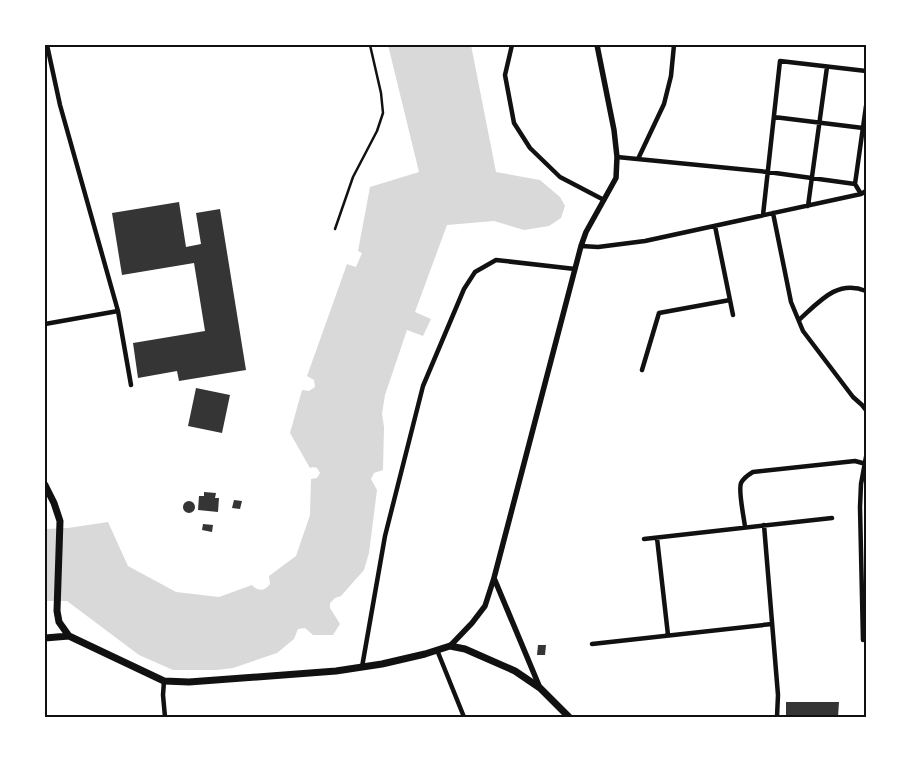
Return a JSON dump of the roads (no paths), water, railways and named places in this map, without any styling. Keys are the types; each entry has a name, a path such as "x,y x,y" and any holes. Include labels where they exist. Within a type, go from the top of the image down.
{"main road":[{"path":"45,486 54,503 60,521 57,611 59,622 69,636 164,680 209,681 336,671 382,664 450,646 465,649 516,671 540,688 569,717"},
{"path":"45,638 69,636"}],"street":[{"path":"47,45 60,105 118,310 130,385"},
{"path":"512,45 505,74 514,122 530,148 560,176 604,200"},
{"path":"450,646 485,606 581,246 586,232 616,178 617,157 614,130 597,45"},
{"path":"638,159 664,104 671,76 674,45"},
{"path":"763,216 780,61 866,71"},
{"path":"808,206 827,66"},
{"path":"860,194 855,184 866,106"},
{"path":"774,117 863,128"},
{"path":"617,157 768,172 855,184"},
{"path":"581,246 598,247 645,241 808,206 866,191"},
{"path":"773,213 791,302 804,331 853,397 866,410"},
{"path":"715,226 733,315"},
{"path":"362,667 386,536 423,386 464,289 475,272 496,260 575,269"},
{"path":"799,320 830,293 840,289 851,288 866,291"},
{"path":"642,370 659,313 730,300"},
{"path":"45,324 118,310"},
{"path":"863,640 860,508 866,457"},
{"path":"745,527 740,488 746,476 753,472 855,461 865,464"},
{"path":"644,539 832,518"},
{"path":"764,525 778,695 777,717"},
{"path":"657,538 668,635"},
{"path":"494,578 540,688"},
{"path":"592,644 772,624"},
{"path":"437,650 464,717"},
{"path":"164,680 165,717"}],"lane":[{"path":"335,229 354,177 377,131 383,113 381,93 370,45"}]}
